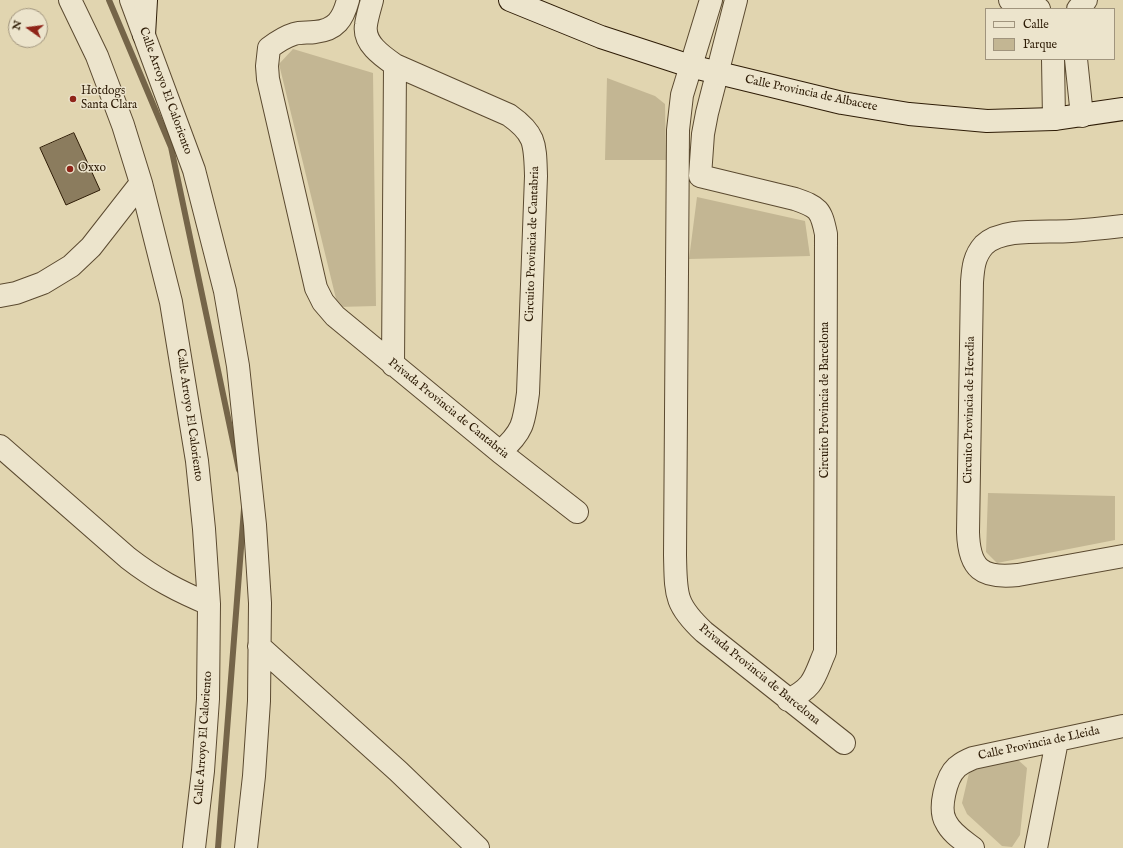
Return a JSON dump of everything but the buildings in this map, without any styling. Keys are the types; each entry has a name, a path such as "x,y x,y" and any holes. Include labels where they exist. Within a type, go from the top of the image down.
{"street":[{"name":"Calle Arroyo El Caloriento","path":"70,0 97,56 123,125 141,183 171,302 184,374 197,461 204,529 209,604 208,699 203,771 194,848"},
{"name":"Calle Arroyo El Caloriento","path":"131,0 194,170 226,299 238,366 255,525 260,602 259,701 254,776 246,848"},
{"path":"144,35 146,0"},
{"name":"Privada Provincia de Cantabria","path":"348,0 342,17 336,25 330,29 290,35 269,48 267,66 268,79 316,288 323,302 335,316 500,452 577,512"},
{"name":"Circuito Provincia de Cantabria","path":"372,0 366,26 366,35 376,50 395,65 509,114 522,124 532,137 536,156 536,176 528,393 525,416 521,429 512,442 500,452"},
{"name":"Calle Provincia de Albacete","path":"510,0 601,37 716,74 842,102 909,114 987,121 1054,119 1123,109"},
{"path":"678,180 678,130 682,95 712,0"},
{"path":"700,176 703,134 710,96 736,0"},
{"path":"1010,0 1036,8"},
{"path":"1079,8 1086,0"},
{"path":"1052,60 1054,119"},
{"path":"1076,60 1082,116"},
{"path":"393,365 395,65"},
{"name":"Circuito Provincia de Barcelona","path":"678,180 686,176 700,176 795,198 819,210 826,234 825,652 816,677 809,687 799,695 788,700"},
{"name":"Privada Provincia de Barcelona","path":"678,180 675,555 676,583 679,602 685,613 704,632 844,743"},
{"path":"0,296 16,293 43,283 71,266 91,247 141,183"},
{"name":"Circuito Provincia de Heredia","path":"1123,226 1070,231 1010,234 998,237 985,244 977,254 973,265 972,282 968,546 972,559 979,570 992,575 1004,577 1123,556"},
{"path":"0,446 146,572 176,590 209,604"},
{"path":"259,646 398,771 478,848"},
{"name":"Calle Provincia de Lleida","path":"973,848 950,828 943,816 942,809 949,780 952,773 960,765 973,758 1123,726"},
{"path":"1036,848 1057,740"}],"green space":[{"path":"293,49 373,73 376,306 338,307 279,64"},
{"path":"607,78 655,96 665,104 666,160 605,160"},
{"path":"697,197 805,221 810,256 689,259"},
{"path":"988,493 1115,496 1115,540 997,563 986,552"},
{"path":"1017,759 1027,768 1020,835 1012,847 1002,846 967,814 962,803 969,773 975,767"}],"waterway":[{"path":"109,0 171,147 239,470"},
{"path":"218,848 244,509"}],"place":[{"name":"Hotdogs Santa Clara","path":"73,99"},
{"name":"Oxxo","path":"70,169"}]}
